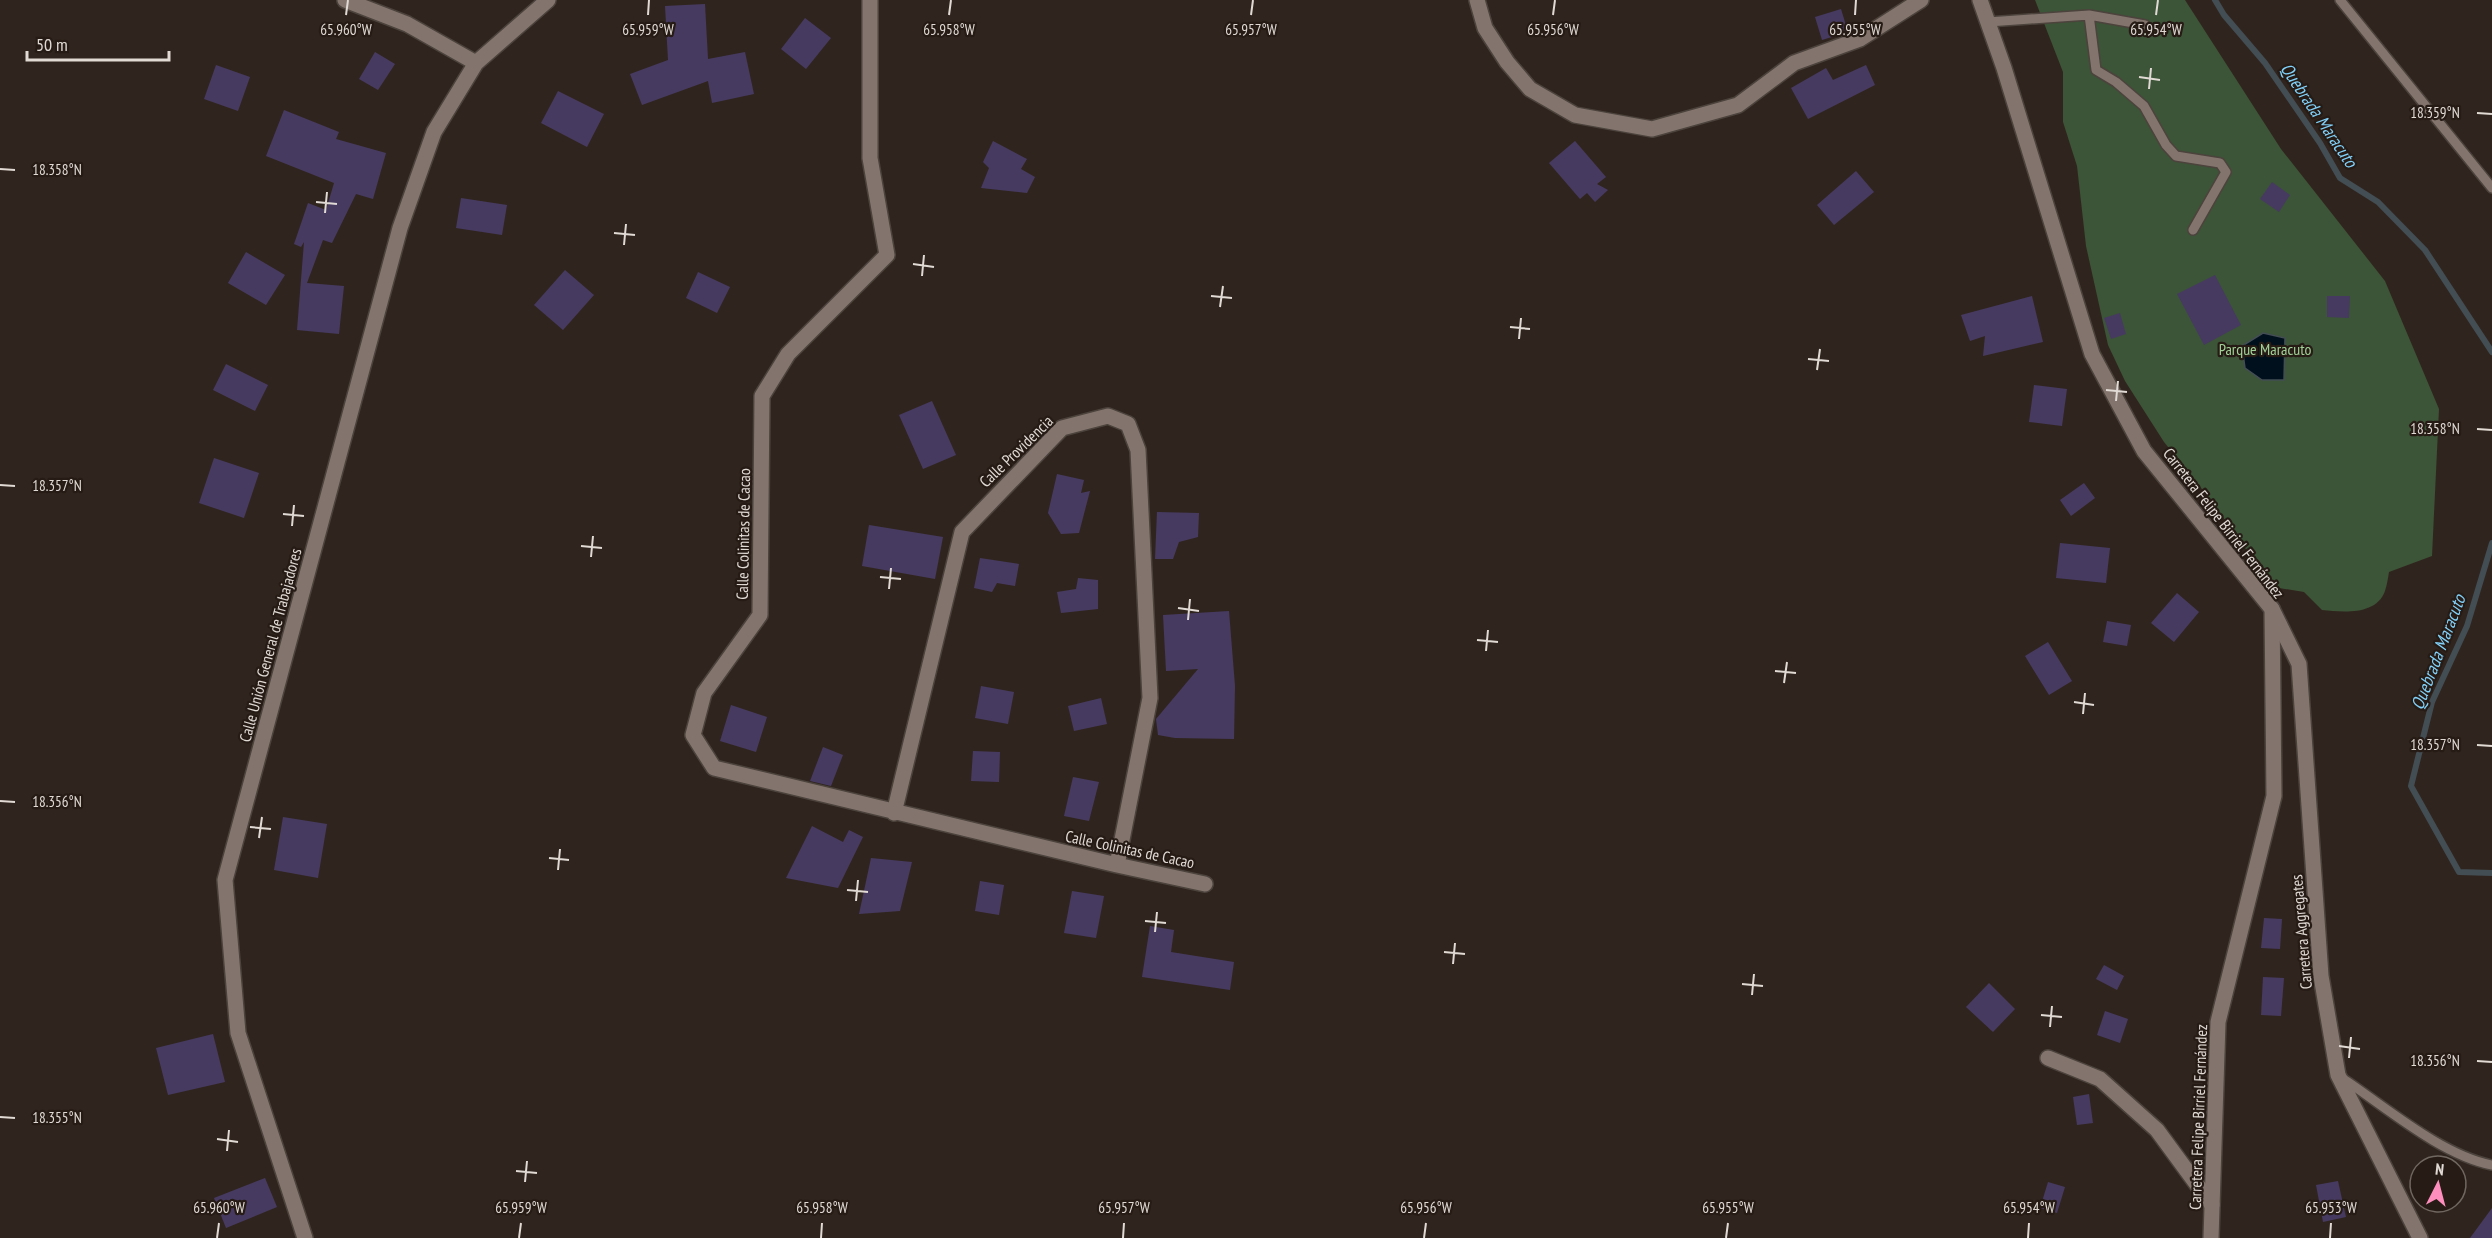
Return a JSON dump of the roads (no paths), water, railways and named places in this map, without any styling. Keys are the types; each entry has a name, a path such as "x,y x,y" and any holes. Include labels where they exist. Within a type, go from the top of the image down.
{"street":[{"path":"345,0 407,24 476,63"},
{"name":"Calle Unión General de Trabajadores","path":"305,1238 238,1033 225,880 400,228 434,132 476,63 548,0"},
{"name":"Calle Colinitas de Cacao","path":"870,0 870,158 887,255 788,354 762,396 760,615 704,693 693,735 714,768 1117,866 1204,884"},
{"path":"1477,0 1485,28 1507,62 1530,89 1575,115 1652,129 1738,105 1794,63 1860,39 1920,0"},
{"name":"Carretera Felipe Birriel Fernández","path":"1980,0 2092,354 2144,451 2272,609 2274,796 2218,1022 2211,1238"},
{"name":"Calle Providencia","path":"894,813 962,532 1062,428 1108,416 1128,424 1138,450 1150,698 1117,866"},
{"name":"Carretera Aggregates","path":"2272,609 2300,664 2321,976 2338,1075 2420,1238"},
{"path":"2048,1058 2100,1079 2157,1130 2212,1205"}],"lane":[{"path":"2340,0 2492,188"},
{"path":"1988,22 2089,15 2145,25"},
{"path":"2089,15 2096,70 2116,82 2144,106 2166,145 2176,156 2220,163 2226,172 2193,230"},
{"path":"2338,1075 2444,1147 2477,1162 2492,1165"}],"water":[{"path":"2263,333 2285,338 2284,380 2262,380 2245,368 2242,346"}],"waterway":[{"name":"Quebrada Maracuto","path":"2215,0 2224,15 2265,63 2320,143 2340,178 2378,202 2425,250 2492,352"},
{"name":"Quebrada Maracuto","path":"2492,543 2467,626 2432,702 2411,786 2459,872 2492,873"}],"park label":[{"name":"Parque Maracuto","path":"2265,349"}]}
